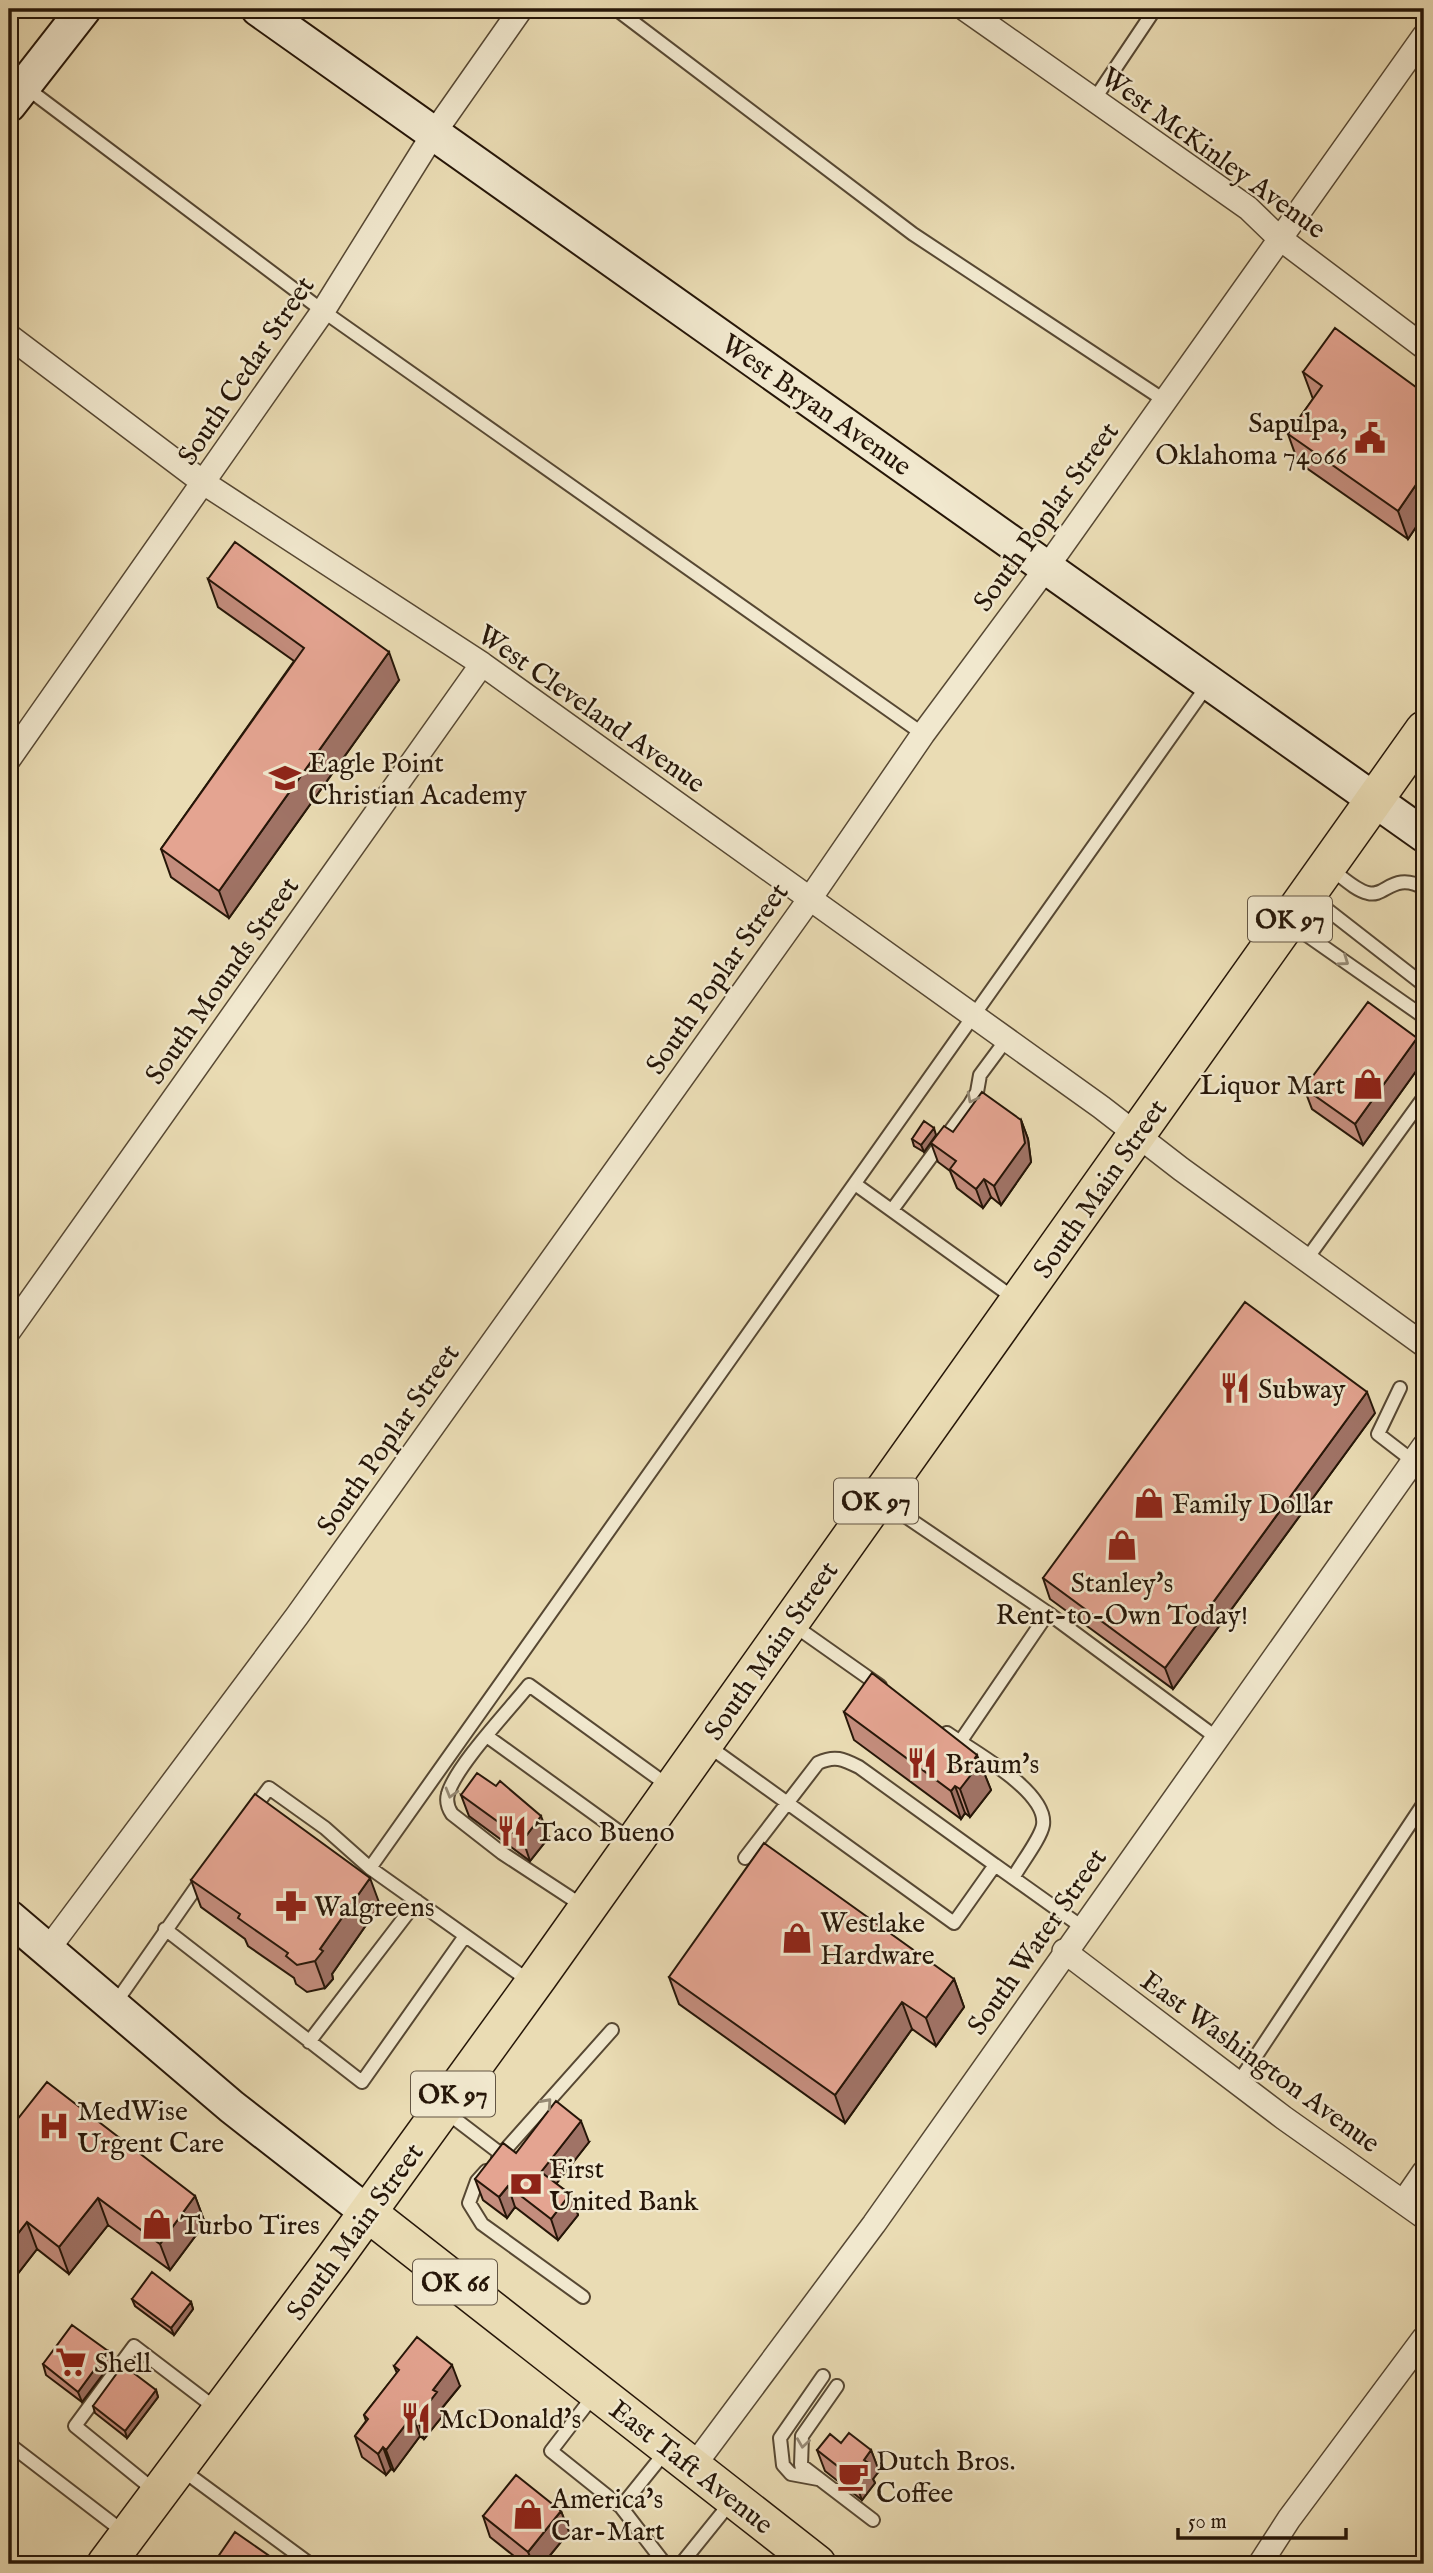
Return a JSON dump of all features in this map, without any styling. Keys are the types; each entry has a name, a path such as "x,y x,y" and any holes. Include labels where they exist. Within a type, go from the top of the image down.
{"main road":[{"name":"South Main Street","path":"106,2564 368,2213 533,1984 1424,730"},
{"name":"East Taft Avenue","path":"368,2213 817,2564"}],"street":[{"path":"16,95 84,9"},
{"name":"West Bryan Avenue","path":"258,9 1424,835"},
{"name":"South Cedar Street","path":"9,759 323,311 434,134 521,9"},
{"name":"West McKinley Avenue","path":"965,9 1248,208 1278,237 1424,347"},
{"name":"South Poplar Street","path":"49,1948 297,1616 808,900 923,734 1047,567 1278,237 1424,36"},
{"name":"West Cleveland Avenue","path":"9,336 204,483 482,664 1138,1134 1424,1345"},
{"name":"South Mounds Street","path":"9,1331 482,664"},
{"name":"South Water Street","path":"681,2458 874,2224 1064,1951 1419,1454"},
{"name":"OK 66","path":"9,1917 49,1948 232,2107 368,2213"},
{"name":"East Washington Avenue","path":"1064,1951 1238,2083 1424,2217"},
{"path":"1404,2201 1424,2172"},
{"path":"1261,2564 1289,2519 1424,2338"}],"lane":[{"path":"616,9 914,234 1164,400"},
{"path":"1094,100 1155,9"},
{"path":"16,95 923,734"},
{"path":"370,1868 1210,682"},
{"path":"1308,894 1372,894 1404,882 1424,888"},
{"path":"1308,894 1424,985"},
{"path":"1308,894 1424,1017"},
{"path":"892,1210 970,1104 977,1092 980,1075 1006,1040"},
{"path":"1307,1260 1424,1097"},
{"path":"855,1184 1018,1302"},
{"path":"1400,1388 1378,1434 1419,1454"},
{"path":"878,1497 1048,1614 1216,1738"},
{"path":"960,1742 1048,1614"},
{"path":"789,1622 891,1694"},
{"path":"586,1908 502,1853 447,1807 448,1794 457,1775 529,1685 533,1685 671,1788"},
{"path":"937,1726 1024,1786 1041,1811 1043,1826 1013,1878"},
{"path":"488,1737 633,1842"},
{"path":"704,1742 954,1923 995,1865"},
{"path":"746,1858 818,1763 831,1757 842,1758 1082,1927"},
{"path":"245,1820 269,1788 325,1828 370,1868 533,1984"},
{"path":"1238,2083 1424,1803"},
{"path":"108,2000 213,1864"},
{"path":"309,2042 417,1901"},
{"path":"164,1929 362,2082 466,1936"},
{"path":"583,2297 482,2224 469,2203 477,2181 612,2030"},
{"path":"442,2110 502,2154"},
{"path":"221,2412 134,2346 75,2426 310,2564"},
{"path":"819,2479 791,2474 783,2465 780,2438 823,2376"},
{"path":"837,2386 802,2436 801,2465 873,2520"},
{"path":"596,2392 551,2451 621,2507 664,2564"},
{"path":"9,2444 128,2535"},
{"path":"621,2507 681,2458"},
{"path":"681,2564 733,2499"}],"building":[{"name":"Sapulpa, Oklahoma 74066","path":"1335,328 1424,393 1424,473 1398,511 1288,434 1322,386 1303,372"},
{"name":"Eagle Point Christian Academy","path":"235,542 389,652 219,891 161,849 304,648 208,579"},
{"name":"Liquor Mart","path":"1368,1002 1417,1038 1355,1124 1304,1088"},
{"path":"982,1092 1021,1120 1025,1143 994,1186 984,1179 976,1189 950,1169 956,1161 931,1143 944,1126 953,1132"},
{"path":"924,1121 934,1128 921,1145 912,1139"},
{"path":"1245,1302 1367,1392 1165,1668 1043,1578"},
{"path":"872,1673 977,1755 975,1758 981,1762 960,1789 955,1786 951,1791 844,1712"},
{"path":"477,1773 496,1786 500,1781 541,1816 523,1840 461,1795"},
{"name":"Walgreens","path":"255,1794 370,1878 320,1949 323,1951 315,1961 297,1965 286,1956 288,1953 238,1918 240,1914 191,1880"},
{"name":"Westlake Hardware","path":"764,1843 954,1979 926,2018 902,2002 835,2095 669,1977"},
{"path":"47,2082 195,2196 160,2244 98,2198 59,2247 27,2222 9,2245 9,2130"},
{"path":"556,2101 581,2121 541,2172 570,2194 551,2219 508,2186 499,2197 475,2179 503,2143 516,2153"},
{"path":"152,2272 191,2302 171,2328 132,2299"},
{"path":"72,2325 108,2351 78,2392 43,2364"},
{"path":"417,2337 452,2365 433,2390 437,2392 417,2418 413,2415 386,2450 383,2447 378,2454 355,2436 368,2419 364,2415 399,2370 394,2366"},
{"path":"123,2365 156,2390 125,2431 93,2406"},
{"path":"849,2433 871,2450 864,2460 867,2462 854,2479 817,2450 830,2434 841,2443"},
{"path":"516,2475 561,2511 528,2552 483,2516"},
{"path":"235,2532 281,2564 213,2564"}],"place":[{"name":"Sapulpa, Oklahoma 74066","path":"1370,438"},
{"name":"Eagle Point Christian Academy","path":"285,778"},
{"name":"Liquor Mart","path":"1368,1084"},
{"name":"Subway","path":"1235,1388"},
{"name":"Family Dollar","path":"1149,1503"},
{"name":"Stanley's Rent-to-Own Today!","path":"1122,1545"},
{"name":"Braum's","path":"922,1763"},
{"name":"Taco Bueno","path":"512,1831"},
{"name":"Walgreens","path":"291,1906"},
{"name":"Westlake Hardware","path":"797,1938"},
{"name":"MedWise Urgent Care","path":"54,2126"},
{"name":"First United Bank","path":"526,2184"},
{"name":"Turbo Tires","path":"157,2224"},
{"name":"Shell","path":"71,2362"},
{"name":"McDonald's","path":"416,2418"},
{"name":"Dutch Bros. Coffee","path":"853,2476"},
{"name":"America's Car-Mart","path":"528,2514"}]}
